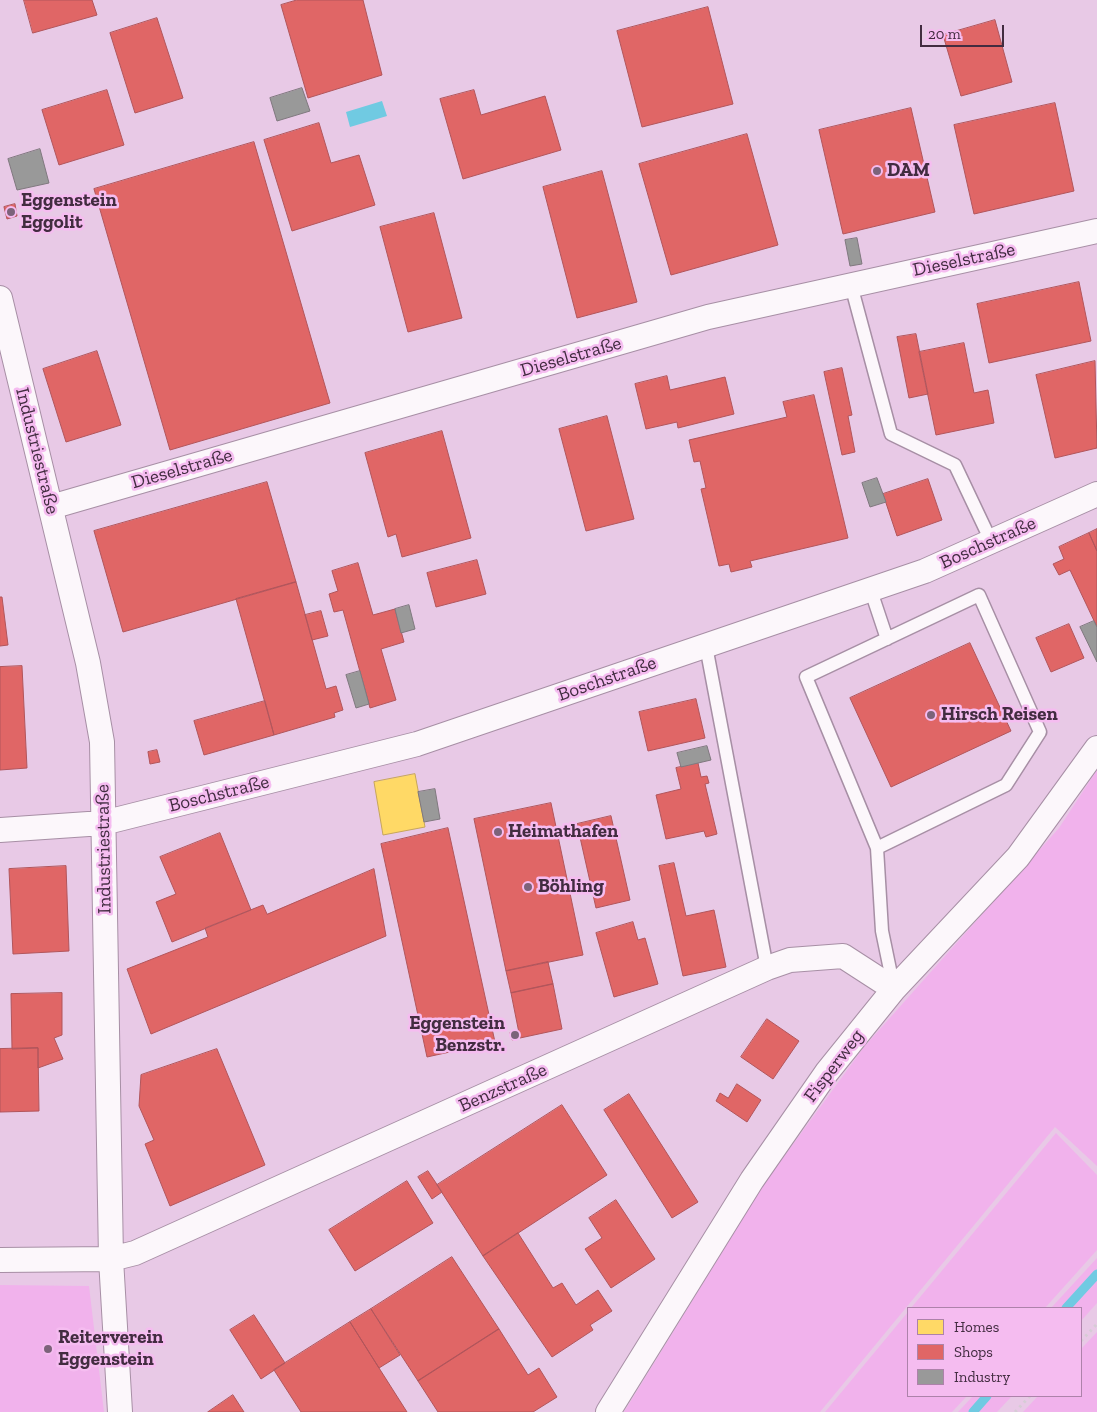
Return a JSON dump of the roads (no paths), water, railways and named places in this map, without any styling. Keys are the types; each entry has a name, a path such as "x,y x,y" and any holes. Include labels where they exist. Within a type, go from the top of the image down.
{"street":[{"name":"Dieselstraße","path":"51,507 708,317 1097,231"},
{"name":"Industriestraße","path":"0,298 88,662 102,742 111,1259 120,1412"},
{"name":"Boschstraße","path":"0,830 103,823 417,744 871,591 925,571 1097,494"},
{"name":"Fisperweg","path":"608,1412 752,1180 826,1072 894,989 1018,857 1097,748"},
{"name":"Benzstraße","path":"0,1260 111,1259 135,1253 767,968 790,960 843,956 894,989"}],"lane":[{"path":"851,285 891,434 955,465 991,542"},
{"path":"871,591 888,639"},
{"path":"877,848 1006,785 1040,732 979,595 806,677 877,848 882,931 894,989"},
{"path":"706,646 767,968"}],"water":[{"path":"382,101 387,116 350,127 346,112"}],"waterway":[{"path":"1067,1307 1097,1274"},
{"path":"973,1412 986,1397"}],"place":[{"name":"DAM","path":"877,171"},
{"name":"Eggenstein Eggolit","path":"11,212"},
{"name":"Hirsch Reisen","path":"931,715"},
{"name":"Heimathafen","path":"498,832"},
{"name":"Böhling","path":"528,887"},
{"name":"Eggenstein Benzstr.","path":"515,1035"},
{"name":"Reiterverein Eggenstein","path":"48,1349"}]}
